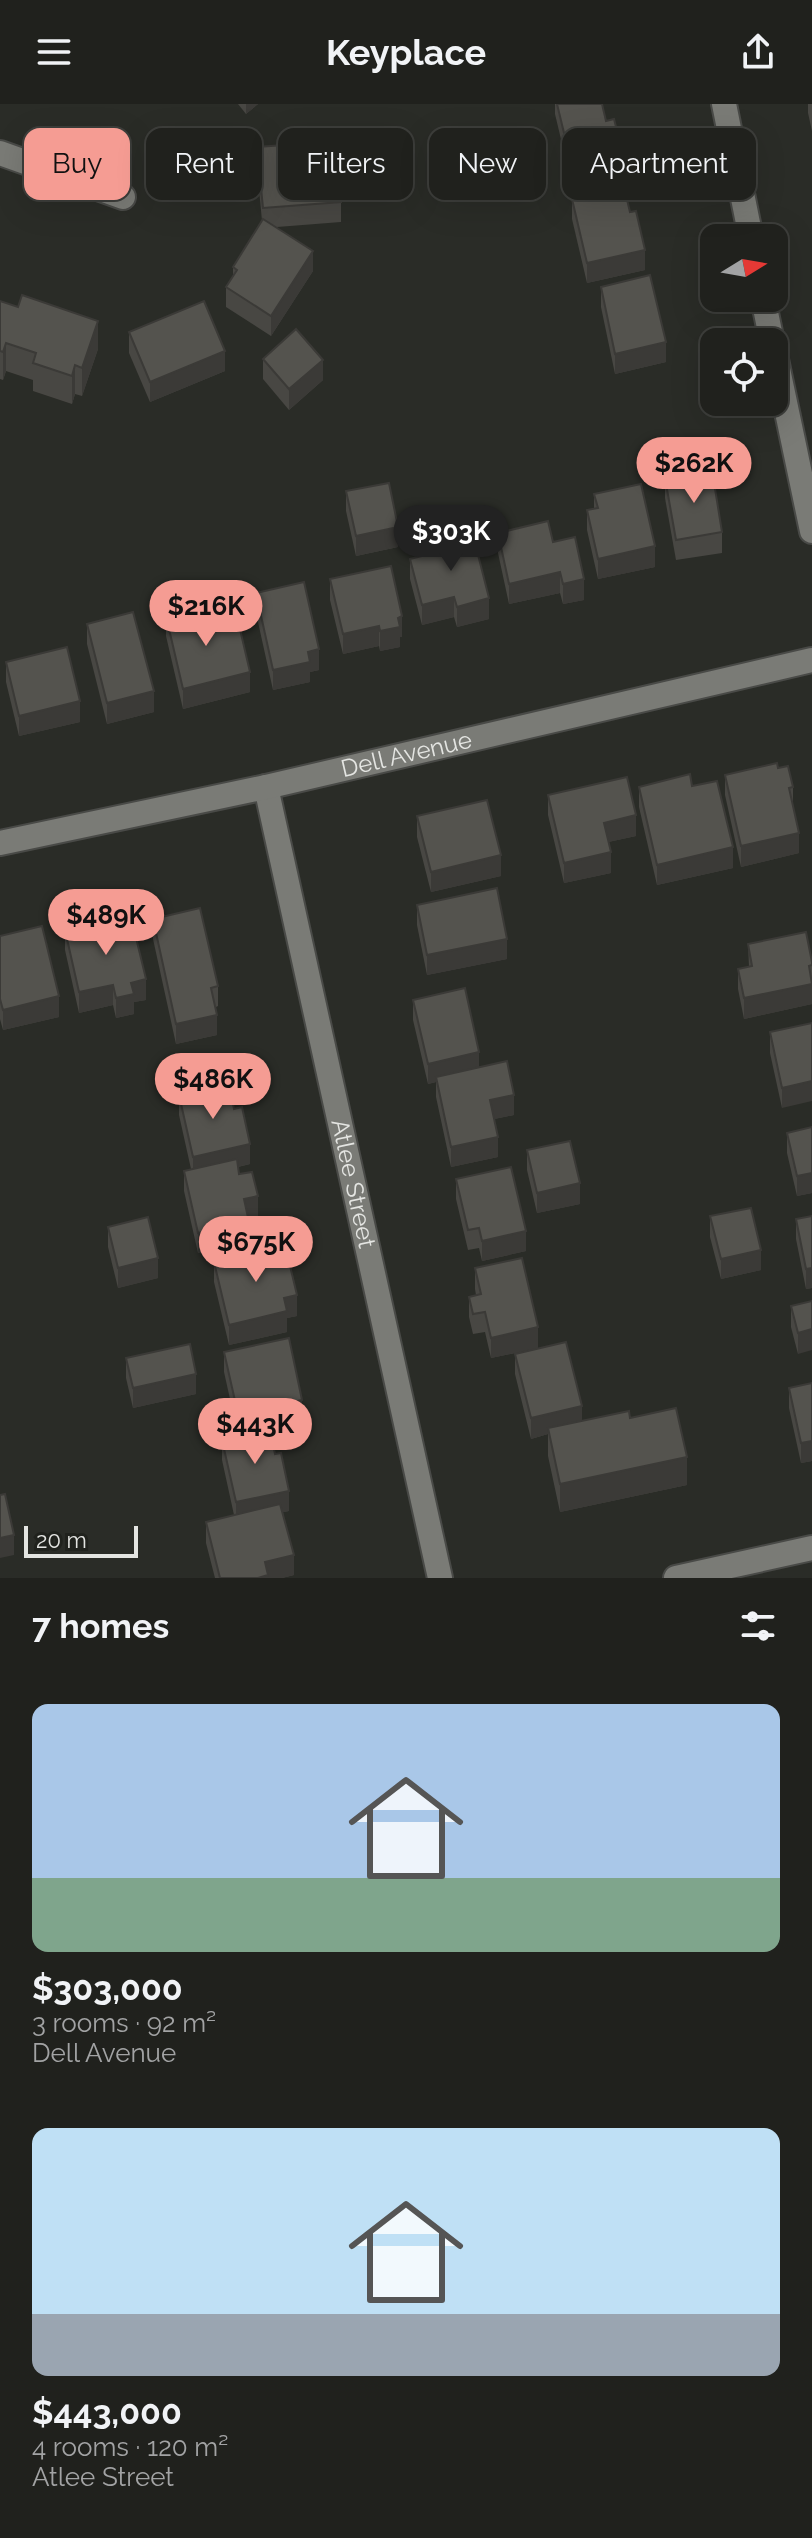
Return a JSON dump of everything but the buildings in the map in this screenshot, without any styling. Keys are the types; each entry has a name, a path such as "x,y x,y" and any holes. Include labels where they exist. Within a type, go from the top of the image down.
{"street":[{"path":"724,104 748,224"},
{"path":"0,153 24,162"},
{"path":"788,416 812,531"},
{"name":"Dell Avenue","path":"0,843 266,787 812,660"},
{"name":"Atlee Street","path":"266,787 440,1578"},
{"path":"676,1578 812,1548"}]}
